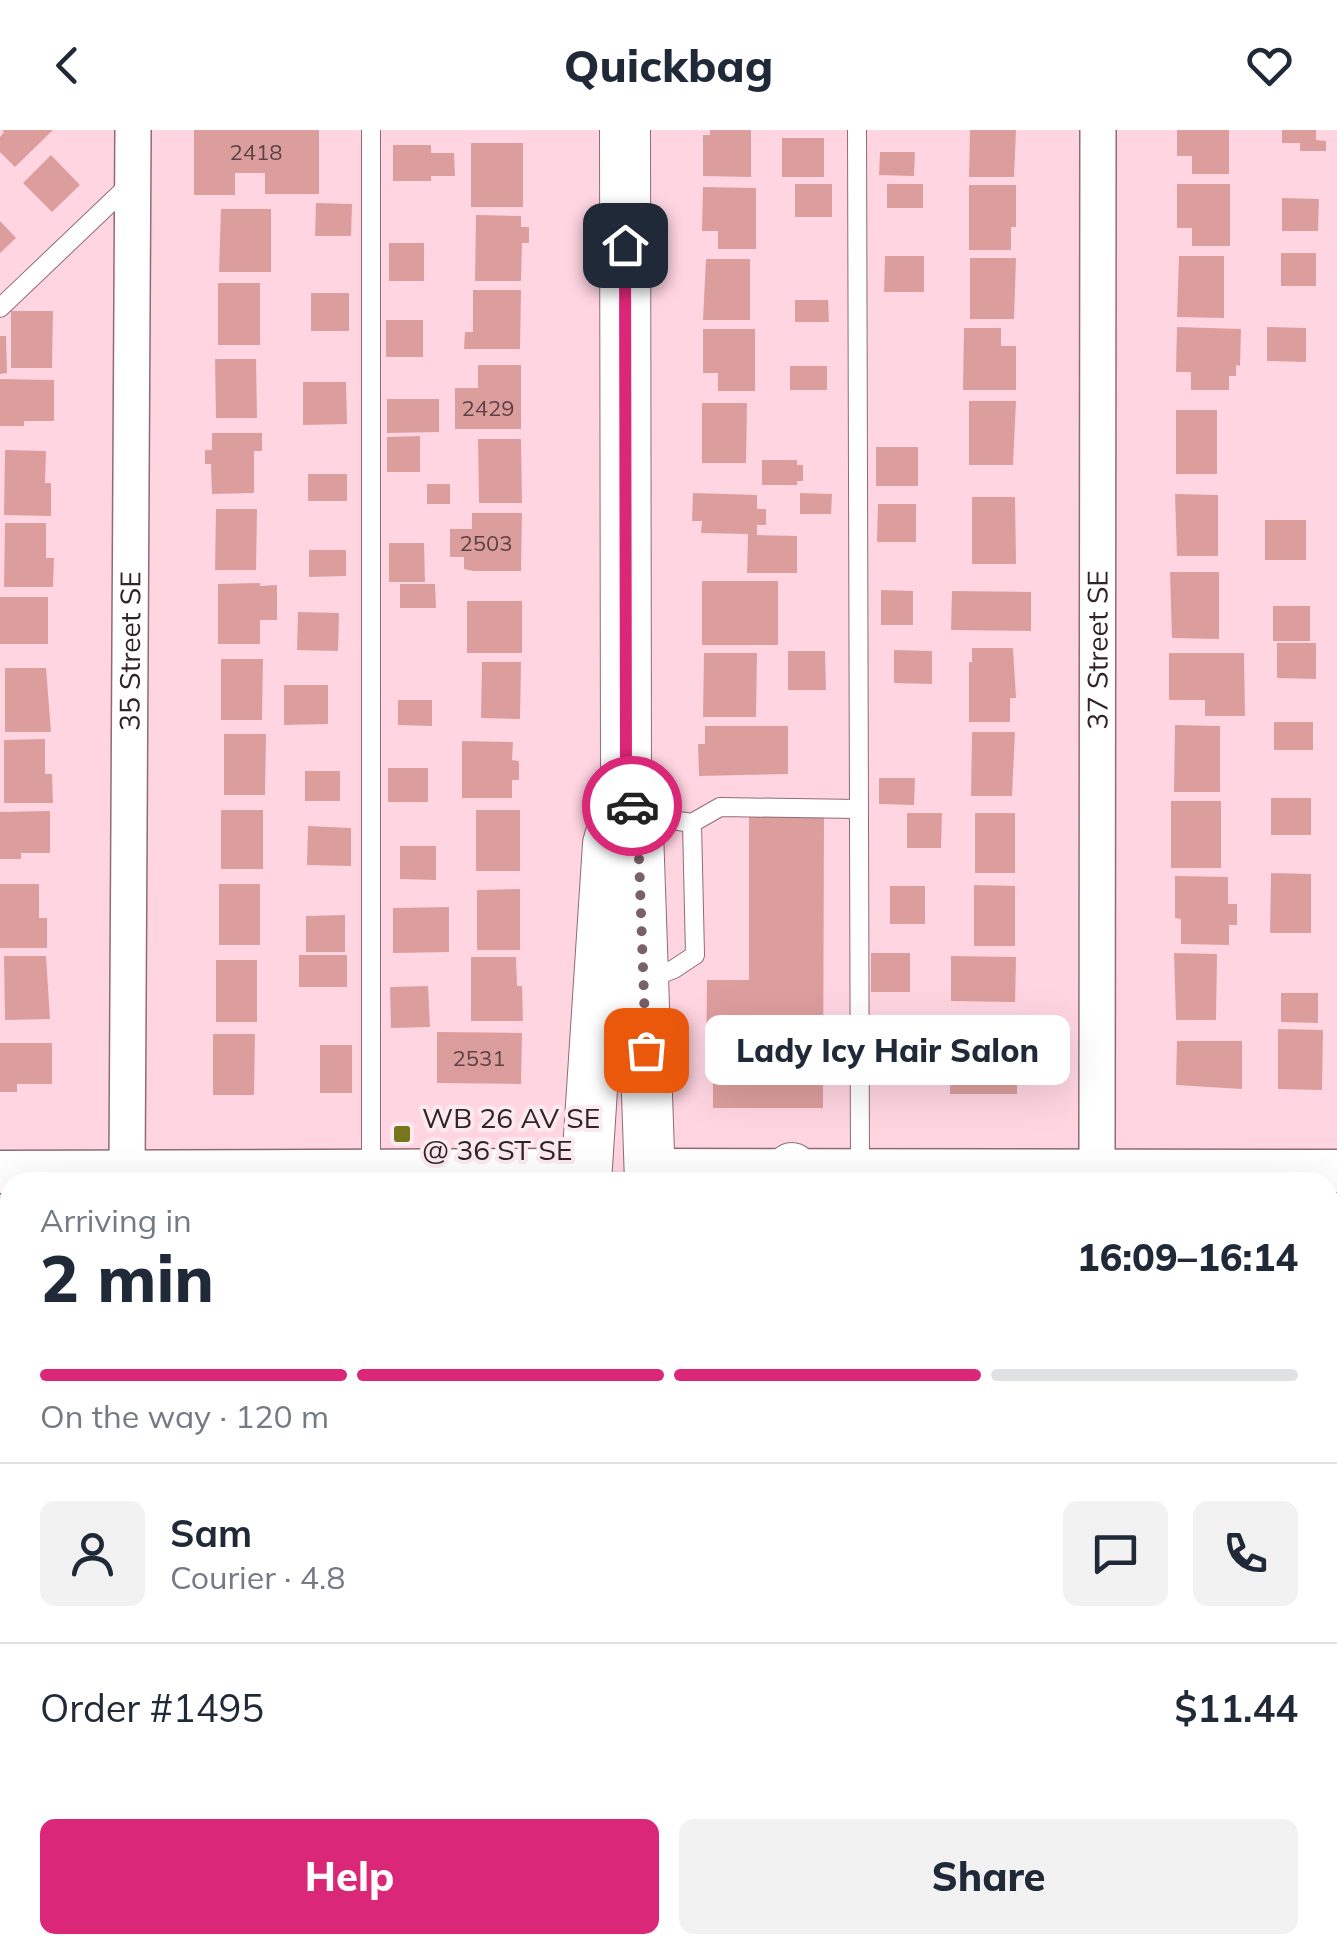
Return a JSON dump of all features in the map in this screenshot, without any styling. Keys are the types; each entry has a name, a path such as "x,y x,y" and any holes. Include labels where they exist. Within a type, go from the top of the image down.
{"main road":[{"path":"625,130 630,797 638,831 650,1172"},
{"path":"586,1172 608,844 630,797"}],"street":[{"name":"35 Street SE","path":"127,1171 134,130"},
{"name":"37 Street SE","path":"1097,1170 1098,130"},
{"path":"834,1172 1337,1170"},
{"path":"0,1172 443,1172"}],"lane":[{"path":"372,130 372,1170"},
{"path":"857,130 860,1170"},
{"path":"0,308 133,180"},
{"path":"630,797 692,823"},
{"path":"692,823 720,807 859,809"},
{"path":"643,981 694,956 692,823"}],"building":[{"path":"2,130 53,130 15,167 0,152"},
{"path":"194,130 319,130 319,194 265,194 265,173 235,173 235,195 194,195"},
{"path":"710,130 751,130 751,177 703,176 703,135 710,135"},
{"path":"970,130 1016,130 1014,177 969,177"},
{"path":"1177,130 1229,130 1229,174 1192,174 1192,156 1177,156"},
{"path":"1282,130 1316,130 1316,140 1326,141 1326,151 1300,151 1300,143 1282,143"},
{"path":"782,138 824,138 824,177 782,177"},
{"path":"471,143 523,143 523,207 471,207"},
{"path":"393,145 431,145 431,153 454,153 455,176 431,176 431,181 393,181"},
{"path":"880,152 915,152 914,176 879,175"},
{"path":"51,155 80,185 52,212 23,183"},
{"path":"795,184 832,184 832,217 795,217"},
{"path":"887,184 923,184 923,208 887,208"},
{"path":"1177,184 1230,184 1230,246 1192,246 1192,228 1177,228"},
{"path":"969,185 1016,185 1016,227 1011,227 1011,250 969,250"},
{"path":"703,187 756,188 756,249 718,249 718,231 702,231"},
{"path":"1282,198 1319,199 1318,231 1282,231"},
{"path":"316,203 352,204 351,236 315,236"},
{"path":"221,209 271,209 271,272 219,272"},
{"path":"476,215 521,216 521,227 529,227 529,243 522,243 521,281 475,281"},
{"path":"0,221 16,238 0,253"},
{"path":"389,243 424,243 424,281 389,281"},
{"path":"1281,253 1316,253 1316,286 1281,286"},
{"path":"885,256 924,256 924,292 884,292"},
{"path":"1179,256 1224,256 1224,318 1177,317"},
{"path":"970,258 1016,258 1014,319 970,319"},
{"path":"706,259 750,259 750,320 703,320"},
{"path":"218,283 260,283 260,345 218,345"},
{"path":"473,290 521,290 520,349 464,349 465,332 473,332"},
{"path":"311,293 349,293 349,331 311,331"},
{"path":"795,300 828,300 829,322 795,322"},
{"path":"11,311 53,311 52,368 11,368"},
{"path":"386,320 423,320 423,357 386,357"},
{"path":"1177,327 1241,329 1240,366 1236,365 1236,376 1229,376 1229,390 1191,390 1191,372 1176,372"},
{"path":"1267,327 1306,328 1306,362 1267,361"},
{"path":"964,328 1001,328 1001,346 1016,346 1016,390 963,390"},
{"path":"703,329 755,329 755,391 718,391 718,373 703,373"},
{"path":"0,336 6,336 7,373 0,374"},
{"path":"215,359 256,359 257,418 216,418"},
{"path":"478,365 521,365 521,429 455,429 455,388 478,388"},
{"path":"790,366 827,366 827,390 790,390"},
{"path":"0,379 54,380 54,421 0,426"},
{"path":"303,382 346,382 347,424 303,425"},
{"path":"387,399 439,399 439,432 387,433"},
{"path":"969,401 1016,401 1013,465 969,465"},
{"path":"702,403 747,403 746,463 702,463"},
{"path":"1176,410 1217,410 1217,474 1176,474"},
{"path":"212,433 262,433 262,451 254,451 254,493 212,494 211,464 205,464 205,450 212,450"},
{"path":"420,436 420,472 387,472 387,437"},
{"path":"478,439 521,439 522,503 479,503"},
{"path":"876,447 918,447 918,486 876,486"},
{"path":"5,450 46,451 45,483 51,483 51,516 4,515"},
{"path":"762,460 797,460 797,465 803,465 803,481 797,481 797,485 762,485"},
{"path":"308,474 347,474 347,501 308,501"},
{"path":"427,484 450,484 450,504 427,504"},
{"path":"693,493 757,495 757,509 766,509 766,525 757,525 757,535 797,536 797,573 747,573 748,534 701,533 702,521 692,521"},
{"path":"800,493 832,494 831,514 800,514"},
{"path":"1175,494 1218,495 1218,556 1177,556"},
{"path":"972,497 1015,497 1016,564 972,564"},
{"path":"878,504 916,504 916,542 877,542"},
{"path":"216,509 257,509 256,570 215,570"},
{"path":"472,513 522,513 521,571 473,571 464,569 464,557 450,557 450,529 472,529"},
{"path":"1265,520 1306,520 1306,560 1265,560"},
{"path":"5,523 46,523 46,558 54,558 53,587 4,587"},
{"path":"389,543 424,543 425,582 389,582"},
{"path":"309,550 346,550 346,576 309,577"},
{"path":"1170,572 1219,572 1219,639 1172,638"},
{"path":"702,581 778,581 778,645 702,645"},
{"path":"218,584 277,585 277,620 260,620 260,644 218,644"},
{"path":"400,584 435,584 436,608 400,608"},
{"path":"881,590 913,591 913,625 881,625"},
{"path":"952,591 1031,592 1031,631 951,630"},
{"path":"0,597 48,597 48,644 0,644"},
{"path":"467,601 522,601 522,653 467,653"},
{"path":"1273,606 1310,606 1310,641 1273,641"},
{"path":"298,612 339,613 338,651 297,650"},
{"path":"1277,643 1316,643 1316,679 1277,678"},
{"path":"972,648 1013,648 1016,698 1010,698 1010,722 969,722"},
{"path":"894,650 932,651 932,684 894,683"},
{"path":"788,651 825,651 826,690 788,690"},
{"path":"704,653 757,653 756,717 703,717"},
{"path":"1169,653 1244,653 1245,716 1205,716 1205,700 1169,700"},
{"path":"221,659 263,659 262,720 221,720"},
{"path":"482,662 521,662 520,719 481,718"},
{"path":"5,668 46,668 51,732 5,732"},
{"path":"284,685 328,685 328,724 284,725"},
{"path":"398,700 432,700 432,726 398,725"},
{"path":"1274,722 1313,722 1313,750 1274,750"},
{"path":"1175,725 1220,726 1220,792 1174,792"},
{"path":"705,726 788,726 788,774 699,776 698,744 705,744"},
{"path":"972,732 1015,732 1012,796 971,796"},
{"path":"224,734 266,734 265,795 224,795"},
{"path":"45,739 45,774 52,774 53,803 4,803 4,740"},
{"path":"462,741 513,742 512,760 519,761 519,780 512,780 512,798 462,798"},
{"path":"388,768 428,768 428,802 388,802"},
{"path":"305,771 340,771 340,801 305,801"},
{"path":"879,778 915,778 914,805 879,804"},
{"path":"1271,798 1311,798 1311,835 1271,835"},
{"path":"1171,801 1221,801 1221,868 1171,868"},
{"path":"221,810 263,810 263,869 221,869"},
{"path":"476,810 520,810 520,871 476,871"},
{"path":"50,811 50,853 21,853 21,859 0,859 0,812"},
{"path":"907,813 942,813 941,848 907,848"},
{"path":"975,813 1015,813 1015,873 975,873"},
{"path":"749,814 824,814 823,1108 713,1108 713,1074 706,1074 707,980 749,980"},
{"path":"308,826 351,828 351,866 307,865"},
{"path":"400,846 436,846 436,880 400,879"},
{"path":"1271,873 1311,874 1311,933 1270,933"},
{"path":"1175,876 1228,877 1228,904 1237,904 1237,925 1229,925 1229,945 1181,944 1181,919 1175,918"},
{"path":"0,884 39,884 39,918 47,918 47,948 0,948"},
{"path":"219,884 260,884 260,945 219,945"},
{"path":"974,885 1015,886 1015,946 974,946"},
{"path":"890,886 925,886 925,924 890,924"},
{"path":"520,889 520,950 477,950 477,890"},
{"path":"449,907 449,952 393,953 393,908"},
{"path":"345,915 345,952 306,952 306,916"},
{"path":"871,953 910,953 910,992 871,992"},
{"path":"1174,953 1217,954 1216,1020 1176,1020"},
{"path":"299,955 347,955 347,987 299,987"},
{"path":"4,956 46,956 50,1019 5,1020"},
{"path":"951,956 1016,957 1015,1002 951,1001"},
{"path":"471,957 516,957 523,1021 471,1021"},
{"path":"216,960 257,960 257,1022 216,1022"},
{"path":"428,986 430,1027 391,1028 390,987"},
{"path":"1281,993 1318,993 1318,1023 1281,1022"},
{"path":"1278,1029 1323,1030 1322,1090 1278,1089"},
{"path":"437,1032 522,1033 521,1084 437,1083"},
{"path":"213,1034 255,1034 254,1095 213,1095"},
{"path":"1177,1041 1242,1041 1242,1089 1176,1085"},
{"path":"0,1043 52,1043 52,1084 17,1084 17,1092 0,1092"},
{"path":"320,1045 352,1045 352,1093 320,1093"},
{"path":"888,1046 924,1046 924,1085 888,1085"},
{"path":"950,1047 1017,1047 1017,1094 950,1094"}],"way so far":[{"path":"632,806 638,831 646,1050"}],"place":[{"name":"Lady Icy Hair Salon","path":"646,1050"},
{"name":"WB 26 AV SE @ 36 ST SE","path":"402,1134"}],"route":[{"path":"625,245 626,780 632,806"}]}
